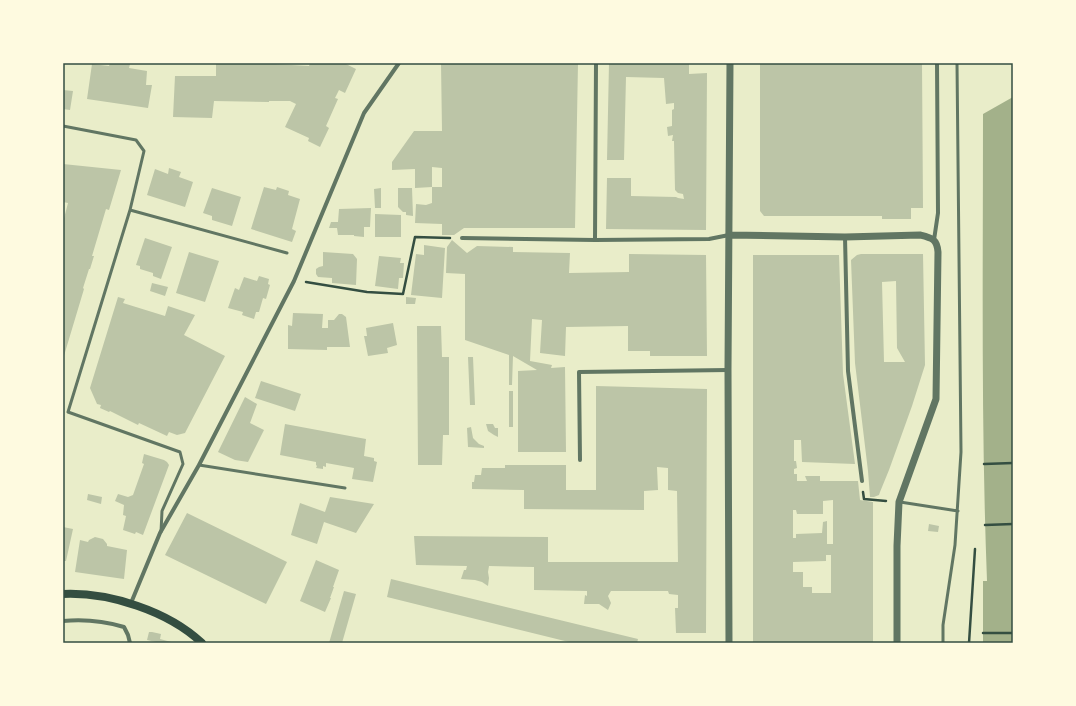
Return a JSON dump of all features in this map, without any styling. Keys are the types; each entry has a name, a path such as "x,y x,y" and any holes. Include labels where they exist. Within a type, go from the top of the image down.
{"main road":[{"path":"63,594 97,597 131,603 171,620 202,643"}],"street":[{"path":"131,603 160,533 199,465 294,281 364,113 399,63"},
{"path":"595,240 596,63"},
{"path":"729,643 728,370 730,63"},
{"path":"898,643 897,546 899,502 936,399 938,252 934,240 938,213 937,63"},
{"path":"462,238 595,240 710,239 729,235 845,237 920,235 934,240"},
{"path":"845,237 848,370 862,481"},
{"path":"580,460 579,372 728,370"},
{"path":"63,621 79,619 108,622 124,627 130,643"}],"lane":[{"path":"943,643 943,625 955,545 962,452 957,63"},
{"path":"63,126 136,140 144,152 130,210 68,412"},
{"path":"130,210 287,253"},
{"path":"63,411 180,452 183,464 162,511 160,533"},
{"path":"199,465 345,488"},
{"path":"899,502 958,510"}],"path":[{"path":"294,281 367,292 403,294 415,237 462,238"},
{"path":"984,464 1013,463"},
{"path":"985,525 1013,524"},
{"path":"969,643 975,549"},
{"path":"983,633 1013,633"}],"shaded area":[{"path":"1013,97 1013,643 983,643 983,581 987,581 983,406 983,114"}],"building":[{"path":"110,63 130,64 129,68 147,71 146,85 152,85 148,108 87,99 92,64 109,66"},
{"path":"216,63 257,63 309,66 310,63 344,63 356,69 345,93 339,90 335,98 338,99 326,126 329,128 320,147 308,141 309,138 285,127 296,104 290,101 214,101 212,118 173,117 175,76 216,76"},
{"path":"441,63 578,63 575,228 464,228 454,235 442,235 442,224 415,223 416,204 426,205 432,203 432,187 415,188 415,169 392,170 392,162 414,131 442,131","holes":["432,167 442,168 442,187 432,187"]},
{"path":"609,63 689,63 689,74 707,73 706,230 606,229 607,178 631,178 631,196 676,197 684,199 683,194 678,193 675,190 674,141 672,141 673,135 668,136 667,127 672,126 672,110 674,109 674,103 666,104 664,78 626,77 624,160 607,160"},
{"path":"760,63 922,63 923,208 911,208 911,219 882,219 882,216 764,216 760,211"},
{"path":"63,90 73,91 70,110 63,109"},
{"path":"63,164 121,170 109,210 106,209 92,256 94,256 83,288 84,289 63,359 63,222 68,203 63,202"},
{"path":"169,168 181,172 179,177 193,182 185,207 147,195 155,169 168,174"},
{"path":"264,187 276,190 277,187 289,191 288,195 300,199 292,229 296,231 292,242 251,229"},
{"path":"212,188 241,197 232,226 212,220 212,216 203,213"},
{"path":"381,188 381,208 375,208 374,189"},
{"path":"398,188 412,188 413,216 406,215 406,212 403,212 398,207"},
{"path":"371,208 370,227 364,227 364,237 354,235 338,235 337,228 329,228 331,222 338,222 339,209"},
{"path":"375,214 401,215 401,237 375,237"},
{"path":"145,238 172,247 161,279 153,276 153,273 140,269 140,266 136,265"},
{"path":"452,240 467,253 477,246 513,247 513,252 570,253 569,273 629,272 629,254 706,255 707,356 650,356 650,351 628,351 628,326 566,327 565,356 540,353 542,320 532,319 530,361 552,365 551,368 565,367 566,452 518,452 518,371 537,370 513,356 512,385 509,385 509,355 465,340 465,274 446,273 447,247"},
{"path":"424,245 445,248 442,298 411,295 416,254 424,255"},
{"path":"189,252 219,261 205,302 176,293"},
{"path":"323,252 353,254 357,259 356,285 332,283 332,278 318,277 316,274 316,269 323,266"},
{"path":"923,254 925,365 889,470 879,495 874,497 870,497 855,363 851,260 857,255","holes":["896,281 897,348 905,362 884,362 882,282"]},
{"path":"753,255 839,255 843,374 855,464 802,462 801,440 794,440 794,461 796,461 797,468 794,469 794,474 797,474 797,481 807,481 805,476 820,476 820,481 858,481 860,500 873,502 873,643 753,643","holes":["833,500 833,544 827,544 827,521 823,522 822,533 796,534 796,538 793,538 793,510 796,510 797,514 823,514 823,501","826,555 831,555 831,593 812,593 812,587 803,587 803,572 793,572 793,562 826,561"]},
{"path":"379,256 401,258 400,263 404,263 403,278 399,278 398,289 375,286"},
{"path":"259,276 269,279 268,284 270,285 266,299 263,298 259,312 256,312 254,319 242,315 243,312 228,308 235,288 239,290 244,277 257,281"},
{"path":"152,283 168,287 165,296 150,291"},
{"path":"118,297 125,299 123,303 165,316 168,306 195,315 184,335 225,356 185,433 177,435 169,432 167,436 100,408 101,405 97,404 90,388"},
{"path":"406,297 416,298 415,304 406,304"},
{"path":"293,313 323,314 322,328 328,328 328,320 334,320 339,314 342,314 346,317 350,347 327,347 327,350 288,349 288,325 292,326"},
{"path":"393,323 397,345 387,348 388,353 368,356 364,336 367,336 366,328"},
{"path":"417,326 441,326 442,357 449,357 449,435 443,435 442,465 418,465"},
{"path":"468,357 473,357 475,405 470,405"},
{"path":"261,381 301,394 295,411 255,398"},
{"path":"596,386 707,389 706,633 676,633 675,608 678,608 678,595 669,594 668,591 611,591 608,596 611,603 608,610 599,604 584,604 587,591 534,590 534,567 489,566 488,586 475,580 461,579 467,566 416,565 414,536 548,537 548,562 678,562 677,491 668,490 668,468 657,467 658,490 644,491 644,510 524,509 524,490 472,489 472,482 474,482 475,475 481,475 482,468 505,468 505,465 566,465 566,490 596,490"},
{"path":"509,391 513,391 513,427 509,427"},
{"path":"245,397 257,404 250,423 264,430 248,462 235,460 218,452"},
{"path":"285,424 366,439 364,456 374,458 374,461 377,462 373,482 352,479 354,468 326,463 326,467 323,466 323,469 316,468 316,462 280,455"},
{"path":"486,424 493,424 495,428 498,428 498,437 488,431"},
{"path":"471,427 473,438 479,444 484,446 484,448 468,447 467,428"},
{"path":"144,454 164,460 169,465 143,535 136,532 135,534 123,530 126,516 123,515 124,505 115,501 118,494 128,497 133,495 144,464 142,463"},
{"path":"88,494 102,497 101,504 87,500"},
{"path":"330,497 374,504 356,533 324,522 317,544 291,535 300,503 325,512"},
{"path":"187,513 287,562 266,604 165,555"},
{"path":"929,524 939,526 938,532 928,531"},
{"path":"63,527 73,529 66,561 63,561"},
{"path":"95,537 103,539 107,546 127,550 124,579 75,572 80,540 88,542"},
{"path":"316,560 339,570 331,598 325,612 300,601"},
{"path":"391,579 638,639 637,643 573,643 387,597"},
{"path":"344,591 356,594 342,643 329,643"},
{"path":"149,632 161,634 160,639 175,643 155,643 156,642 147,640"}]}
